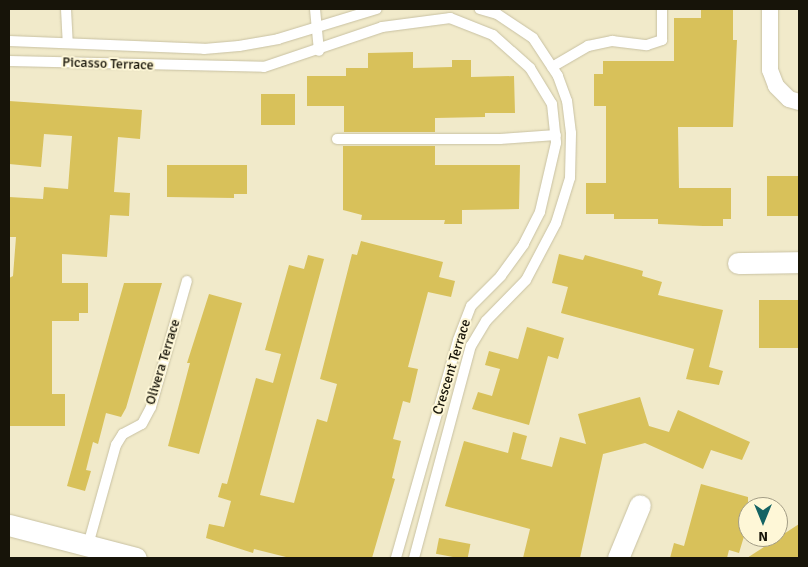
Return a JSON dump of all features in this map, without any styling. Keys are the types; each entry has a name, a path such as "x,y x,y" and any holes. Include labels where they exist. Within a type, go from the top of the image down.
{"street":[{"path":"770,9 770,70 776,86 789,99 799,102"},
{"path":"738,263 799,262"},
{"path":"618,558 640,505"},
{"path":"9,525 136,558"}],"lane":[{"path":"66,9 68,43"},
{"path":"315,9 319,50"},
{"path":"316,27 377,9"},
{"name":"Crescent Terrace","path":"414,558 471,346 486,321 526,280 556,223 570,178 571,133 567,101 552,67 533,38 497,14 480,9"},
{"path":"552,67 588,46 612,41 647,44 662,40 662,9"},
{"name":"Crescent Terrace","path":"208,68 264,67 319,50 382,27 450,14 493,35 530,68 552,104 556,135 540,212 524,244 501,276 471,306 458,340 396,558"},
{"name":"Picasso Terrace","path":"9,41 204,49 278,39 316,27"},
{"name":"Picasso Terrace","path":"9,61 208,68"},
{"path":"337,139 500,139 556,135"},
{"name":"Olivera Terrace","path":"88,545 116,445 122,434 142,424 151,407 188,281"}],"building":[{"path":"701,9 733,9 733,40 737,40 733,127 678,127 679,188 731,188 731,219 723,219 723,226 703,226 658,224 658,219 614,219 614,214 586,214 586,183 606,183 606,106 594,106 594,74 603,74 603,61 674,61 674,18 701,18"},
{"path":"413,52 413,68 452,67 452,60 471,60 471,77 514,76 515,113 485,113 485,117 435,118 435,132 344,132 344,106 307,106 307,76 346,76 346,68 368,68 368,53"},
{"path":"261,94 295,94 295,125 261,125"},
{"path":"9,101 142,110 140,139 118,137 114,192 130,193 129,216 110,215 107,257 62,254 62,283 88,283 88,313 79,313 79,321 52,321 52,394 65,394 65,426 9,426 9,278 13,276 16,237 9,237 9,197 43,199 44,187 68,189 72,136 44,134 41,167 9,164"},
{"path":"343,146 435,146 435,165 520,165 519,209 462,210 462,224 444,224 445,220 361,220 362,215 343,210"},
{"path":"167,165 247,165 247,194 234,194 234,198 167,197"},
{"path":"767,176 799,176 799,216 767,216"},
{"path":"361,241 443,262 439,277 455,281 451,297 428,292 408,367 418,369 410,403 403,401 393,439 401,441 392,478 395,479 372,558 290,558 254,549 253,553 206,538 209,524 224,527 231,501 218,497 222,483 227,484 256,378 273,383 281,354 265,350 289,265 304,269 308,255 324,259 260,495 294,503 317,419 327,422 337,384 320,379 352,254 357,255"},
{"path":"559,254 583,260 585,255 643,271 642,276 662,282 658,295 723,310 709,367 723,371 719,385 686,379 694,349 561,313 568,287 552,283"},
{"path":"124,283 162,283 126,408 121,417 106,413 98,444 93,442 86,470 91,471 85,491 67,486"},
{"path":"209,294 242,303 199,454 168,446 190,363 187,363"},
{"path":"759,300 799,300 799,348 759,348"},
{"path":"527,327 564,338 558,359 548,356 529,425 472,409 478,392 492,396 500,369 485,365 489,351 518,359"},
{"path":"640,397 649,426 669,432 678,410 750,442 742,460 711,450 703,469 645,443 603,454 580,558 523,558 530,529 445,506 464,441 508,453 513,432 527,436 521,459 552,467 560,437 586,444 578,414"},
{"path":"701,484 748,497 738,497 738,547 741,547 739,553 729,550 727,558 670,558 674,543 684,546"},
{"path":"799,524 799,558 747,558 764,547 788,547 788,531"},
{"path":"439,538 470,544 468,558 436,554"}]}
